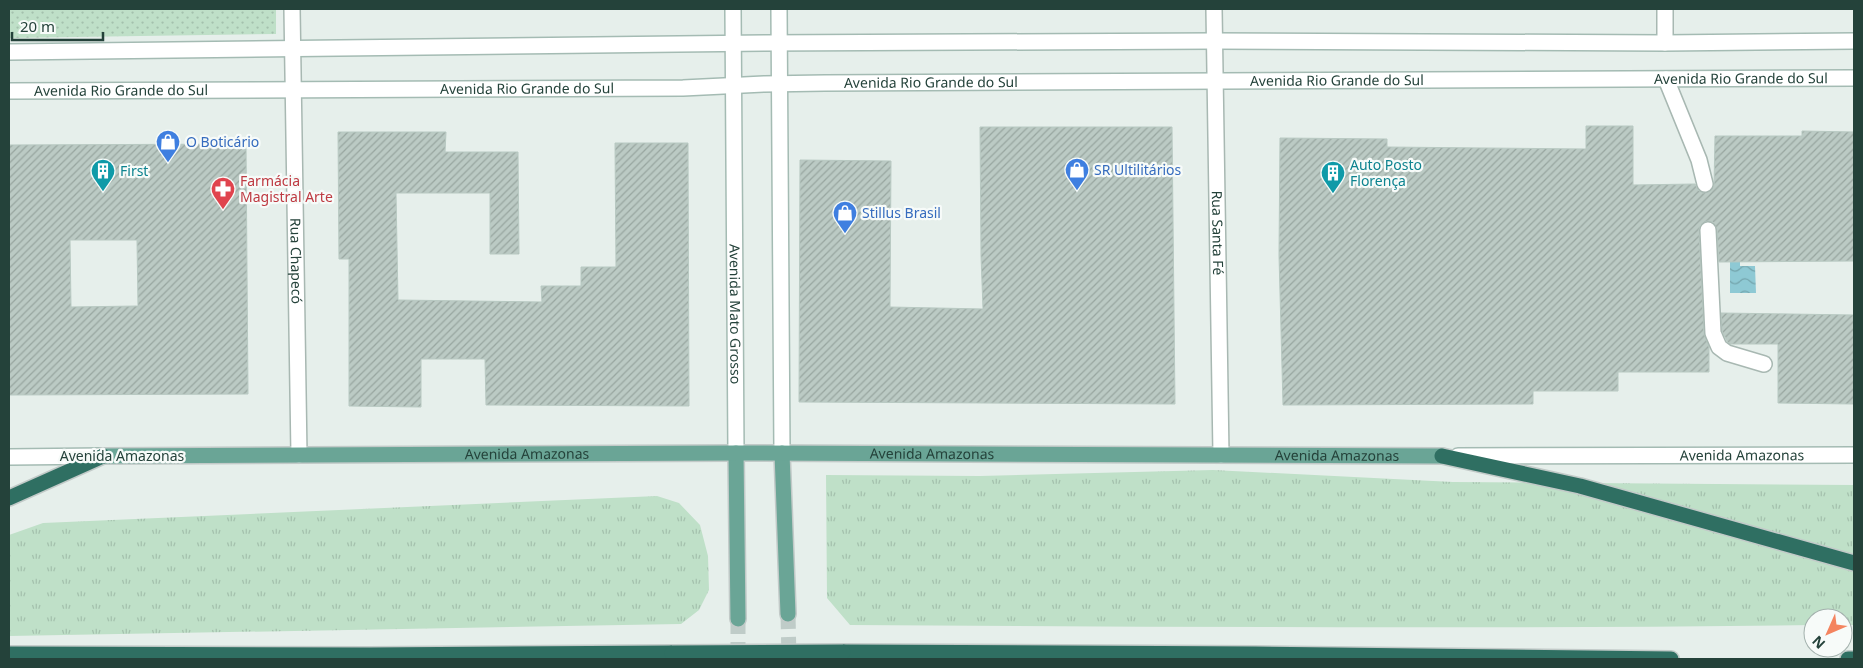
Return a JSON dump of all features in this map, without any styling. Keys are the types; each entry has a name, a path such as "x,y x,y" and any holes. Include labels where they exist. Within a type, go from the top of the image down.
{"highway":[{"path":"9,498 103,456"},
{"path":"1442,456 1580,486 1854,563"},
{"path":"9,654 379,655 843,652 1671,659"},
{"path":"1848,659 1854,659"}],"main road":[{"name":"Avenida Amazonas","path":"103,456 736,453 1442,456"},
{"name":"Avenida Mato Grosso","path":"736,453 738,619"},
{"path":"782,454 788,614"}],"street":[{"name":"Rua Chapecó","path":"292,9 299,455"},
{"name":"Avenida Mato Grosso","path":"733,9 736,453"},
{"path":"779,9 782,454"},
{"name":"Rua Santa Fé","path":"1214,9 1221,456"},
{"path":"1665,9 1665,42"},
{"path":"9,52 1214,41 1854,41"},
{"name":"Avenida Rio Grande do Sul","path":"9,91 683,88 779,83 1854,78"},
{"path":"1666,79 1699,160 1705,184"},
{"path":"1708,230 1713,333 1719,347 1727,353 1764,364"},
{"name":"Avenida Amazonas","path":"1442,456 1854,455"},
{"name":"Avenida Amazonas","path":"9,457 103,456"}],"green space":[{"path":"9,9 276,9 276,34 9,38"},
{"path":"1213,470 1453,482 1854,485 1854,625 1853,608 1803,608 1803,625 1331,627 850,625 827,598 826,475 980,476"},
{"path":"657,496 679,503 700,525 708,556 709,590 699,610 681,624 9,636 9,535 43,523"}],"water":[{"path":"1730,251 1740,251 1740,266 1755,266 1756,293 1730,293"}],"building":[{"path":"1586,126 1633,126 1633,185 1695,184 1698,190 1703,193 1711,191 1714,186 1715,136 1802,136 1802,131 1854,132 1854,261 1719,262 1717,229 1713,222 1707,221 1700,225 1699,230 1704,333 1709,347 1709,372 1618,372 1618,391 1533,391 1533,404 1283,405 1279,255 1280,138 1387,139 1387,147 1586,149"},
{"path":"980,127 1172,127 1175,404 799,402 800,160 891,161 890,307 983,309"},
{"path":"338,132 446,132 445,152 518,152 519,254 490,254 490,193 396,193 398,300 542,302 541,286 581,286 581,267 616,267 615,143 688,143 689,406 486,405 485,359 421,359 421,407 349,406 349,259 339,259"},
{"path":"246,144 248,394 9,395 9,145","holes":["70,240 137,240 138,306 71,307"]},
{"path":"1721,313 1854,315 1854,404 1778,403 1778,344 1730,344 1722,331"}],"tunnel":[{"path":"788,614 789,659"},
{"path":"738,619 738,659"}],"place":[{"name":"O Boticário","path":"168,163"},
{"name":"SR Ultilitários","path":"1077,191"},
{"name":"First","path":"103,192"},
{"name":"Auto Posto Florença","path":"1333,194"},
{"name":"Farmácia Magistral Arte","path":"223,210"},
{"name":"Stillus Brasil","path":"845,234"}]}
